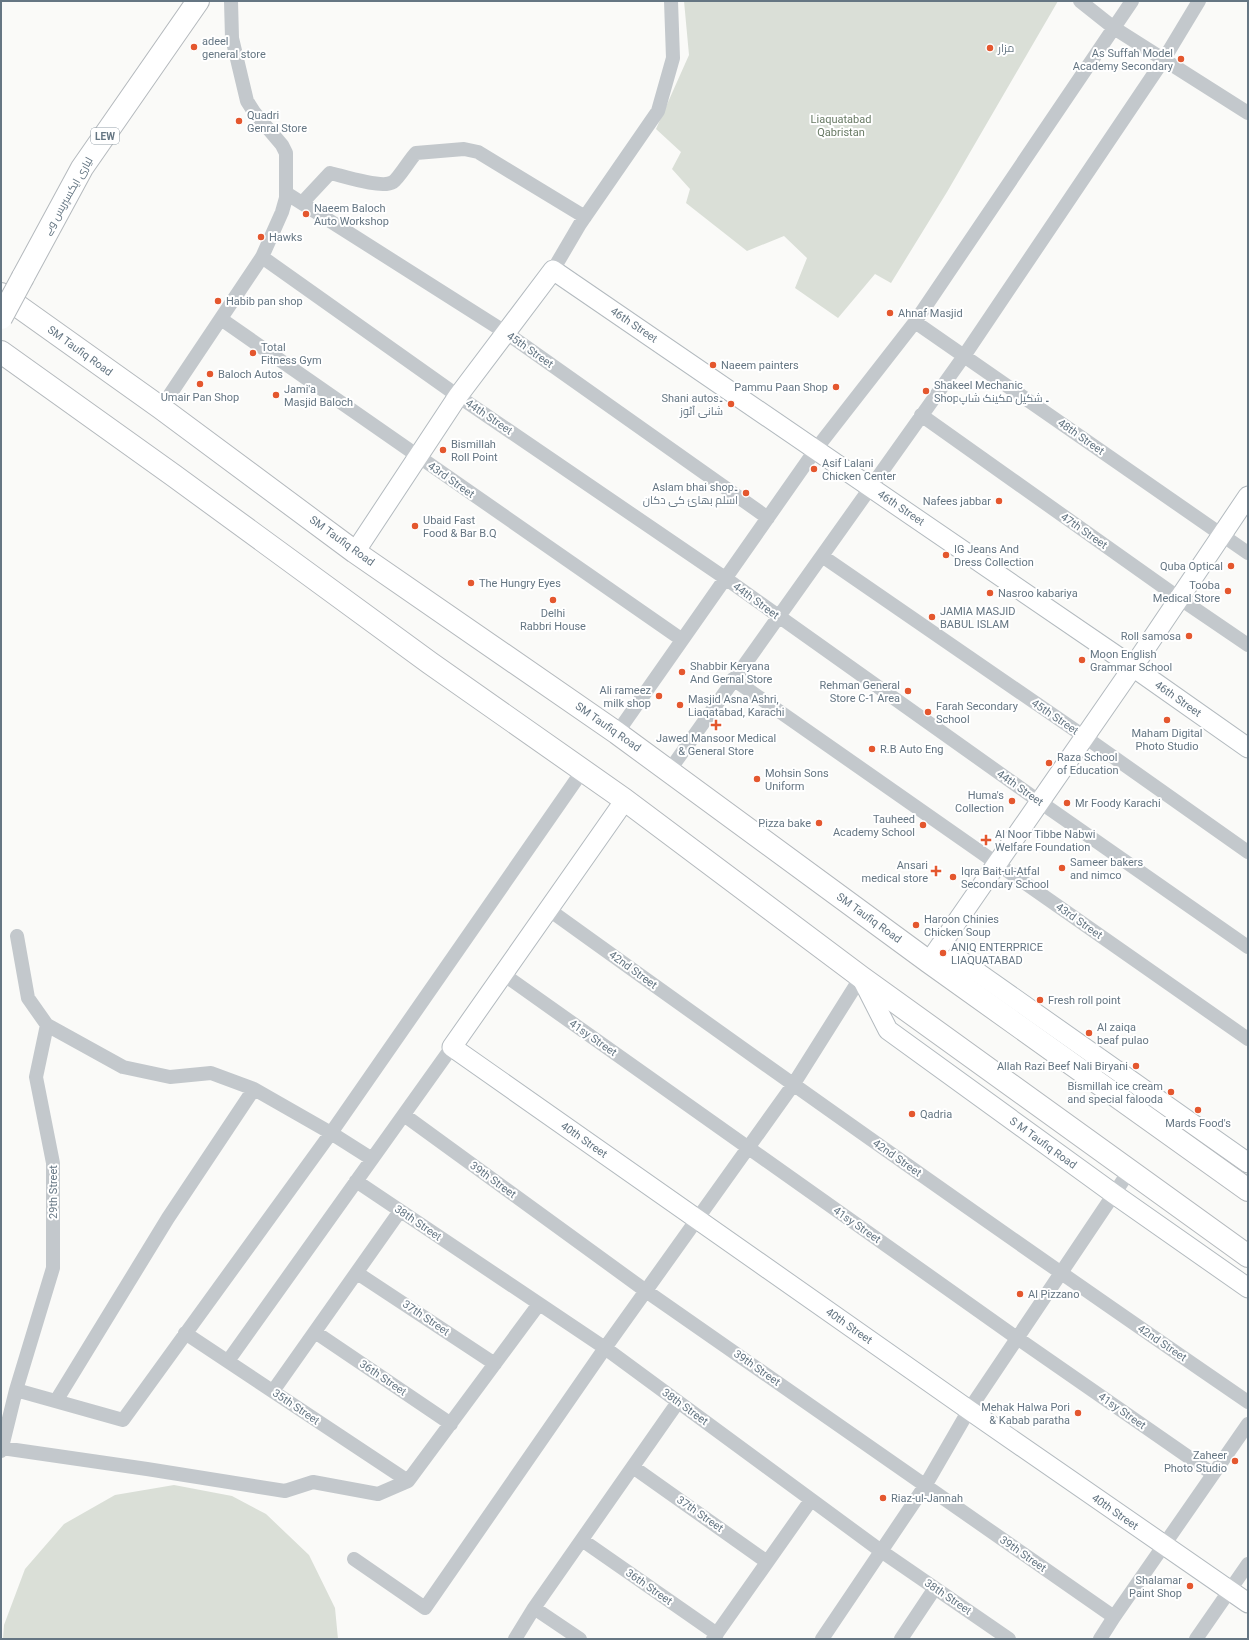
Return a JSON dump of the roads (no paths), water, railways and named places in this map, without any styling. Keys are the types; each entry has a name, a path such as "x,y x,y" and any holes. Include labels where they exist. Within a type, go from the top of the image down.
{"highway":[{"name":"لیاری ایکسپریس وے","path":"1,318 82,168 198,1"},
{"name":"SM Taufiq Road","path":"1,294 161,408 355,552 617,733 929,962 1248,1190"},
{"path":"1,352 167,470 430,663 625,800 861,977 1248,1256"}],"street":[{"path":"161,408 262,257 282,212 286,193 286,153 282,145 254,112 248,101 232,38 231,1"},
{"path":"355,552 458,396 553,270 585,217 658,111 673,58 671,1"},
{"path":"1080,1 1114,28 1248,114"},
{"path":"617,733 816,450 915,322 1132,1"},
{"path":"669,771 964,356 1164,59 1199,1"},
{"path":"302,203 330,173 378,184 387,184 393,182 416,153 464,149 478,152 585,217"},
{"name":"45th Street","path":"286,193 505,332 768,518"},
{"name":"44th Street","path":"262,257 458,396 725,578 1040,802 1248,947"},
{"name":"46th Street","path":"553,270 1133,667 1248,748"},
{"name":"43rd Street","path":"221,319 682,640"},
{"name":"48th Street","path":"915,322 1248,553"},
{"name":"47th Street","path":"921,415 1179,598 1248,645"},
{"path":"929,962 1133,667 1248,496"},
{"name":"45th Street","path":"822,556 1085,737 1248,852"},
{"name":"43rd Street","path":"733,679 1248,1039"},
{"path":"16,1390 123,1420 331,1132 583,770"},
{"path":"228,1361 404,1115 625,800"},
{"name":"42nd Street","path":"548,909 793,1085 1061,1274 1248,1402"},
{"path":"17,936 28,998 47,1025 123,1067 170,1077 211,1073 254,1089 331,1132 372,1159"},
{"path":"929,962 960,960 1248,1163"},
{"name":"41sy Street","path":"503,974 1017,1338 1213,1474"},
{"path":"354,1559 425,1608 605,1348 793,1085 861,977"},
{"name":"S M Taufiq Road","path":"861,977 888,1030 1114,1194 1248,1288"},
{"name":"29th Street","path":"2,1450 16,1390 53,1268 53,1163 36,1077 47,1025"},
{"name":"40th Street","path":"452,1047 969,1410 1248,1603"},
{"path":"56,1401 168,1218 254,1089"},
{"name":"39th Street","path":"404,1115 646,1291 1114,1617"},
{"path":"822,1639 925,1486 969,1410 1130,1170"},
{"name":"38th Street","path":"356,1181 605,1348 881,1551 1009,1639"},
{"path":"272,1391 400,1211"},
{"name":"37th Street","path":"357,1272 495,1364"},
{"path":"2,1450 147,1469 286,1491 313,1482 378,1494 408,1481 539,1304"},
{"name":"36th Street","path":"315,1332 451,1424"},
{"name":"35th Street","path":"185,1333 408,1481"},
{"path":"515,1639 534,1608 678,1402"},
{"path":"1100,1639 1163,1545 1248,1424"},
{"name":"37th Street","path":"633,1467 767,1562"},
{"path":"715,1637 811,1500"},
{"name":"36th Street","path":"582,1540 715,1637"},
{"path":"1196,1639 1248,1564"},
{"path":"900,1639 935,1588"},
{"path":"534,1608 580,1639"}],"place":[{"name":"adeel general store","path":"194,47"},
{"name":"مزار","path":"990,48"},
{"name":"As Suffah Model Academy Secondary","path":"1181,59"},
{"name":"Quadri Genral Store","path":"239,121"},
{"name":"Naeem Baloch Auto Workshop","path":"306,214"},
{"name":"Hawks","path":"261,237"},
{"name":"Habib pan shop","path":"218,301"},
{"name":"Ahnaf Masjid","path":"890,313"},
{"name":"Total Fitness Gym","path":"253,353"},
{"name":"Naeem painters","path":"713,365"},
{"name":"Baloch Autos","path":"210,374"},
{"name":"Umair Pan Shop","path":"200,384"},
{"name":"Pammu Paan Shop","path":"836,387"},
{"name":"Shakeel Mechanic Shop۔ شکیل مکینک شاپ","path":"926,391"},
{"name":"Jami'a Masjid Baloch","path":"276,395"},
{"name":"Shani autos۔ شانی آٹوز","path":"731,404"},
{"name":"Bismillah Roll Point","path":"443,450"},
{"name":"Asif Lalani Chicken Center","path":"814,469"},
{"name":"Aslam bhai shop۔ اسلم بھائ کی دکان","path":"746,493"},
{"name":"Nafees jabbar","path":"999,501"},
{"name":"Ubaid Fast Food & Bar B.Q","path":"415,526"},
{"name":"IG Jeans And Dress Collection","path":"946,555"},
{"name":"Quba Optical","path":"1231,566"},
{"name":"The Hungry Eyes","path":"471,583"},
{"name":"Tooba Medical Store","path":"1228,591"},
{"name":"Nasroo kabariya","path":"990,593"},
{"name":"Delhi Rabbri House","path":"553,600"},
{"name":"JAMIA MASJID BABUL ISLAM","path":"932,617"},
{"name":"Roll samosa","path":"1189,636"},
{"name":"Moon English Grammar School","path":"1082,660"},
{"name":"Shabbir Keryana And Gernal Store","path":"682,672"},
{"name":"Rehman General Store C-1 Area","path":"908,691"},
{"name":"Ali rameez milk shop","path":"659,696"},
{"name":"Masjid Asna Ashri, Liaqatabad, Karachi","path":"680,705"},
{"name":"Farah Secondary School","path":"928,712"},
{"name":"Maham Digital Photo Studio","path":"1167,720"},
{"name":"Jawed Mansoor Medical & General Store","path":"716,725"},
{"name":"R.B Auto Eng","path":"872,749"},
{"name":"Raza School of Education","path":"1049,763"},
{"name":"Mohsin Sons Uniform","path":"757,779"},
{"name":"Huma's Collection","path":"1012,801"},
{"name":"Mr Foody Karachi","path":"1067,803"},
{"name":"Pizza bake","path":"819,823"},
{"name":"Tauheed Academy School","path":"923,825"},
{"name":"Al Noor Tibbe Nabwi Welfare Foundation","path":"986,840"},
{"name":"Sameer bakers and nimco","path":"1062,868"},
{"name":"Ansari medical store","path":"936,871"},
{"name":"Iqra Bait-ul-Atfal Secondary School","path":"953,877"},
{"name":"Haroon Chinies Chicken Soup","path":"916,925"},
{"name":"ANIQ ENTERPRICE LIAQUATABAD","path":"943,953"},
{"name":"Fresh roll point","path":"1040,1000"},
{"name":"Al zaiqa beaf pulao","path":"1089,1033"},
{"name":"Allah Razi Beef Nali Biryani","path":"1136,1066"},
{"name":"Bismillah ice cream and special falooda","path":"1171,1092"},
{"name":"Mards Food's","path":"1198,1110"},
{"name":"Qadria","path":"912,1114"},
{"name":"Al Pizzano","path":"1020,1294"},
{"name":"Mehak Halwa Pori & Kabab paratha","path":"1078,1413"},
{"name":"Zaheer Photo Studio","path":"1235,1461"},
{"name":"Riaz-ul-Jannah","path":"883,1498"},
{"name":"Shalamar Paint Shop","path":"1190,1586"}],"park label":[{"name":"Liaquatabad Qabristan","path":"841,125"}]}
